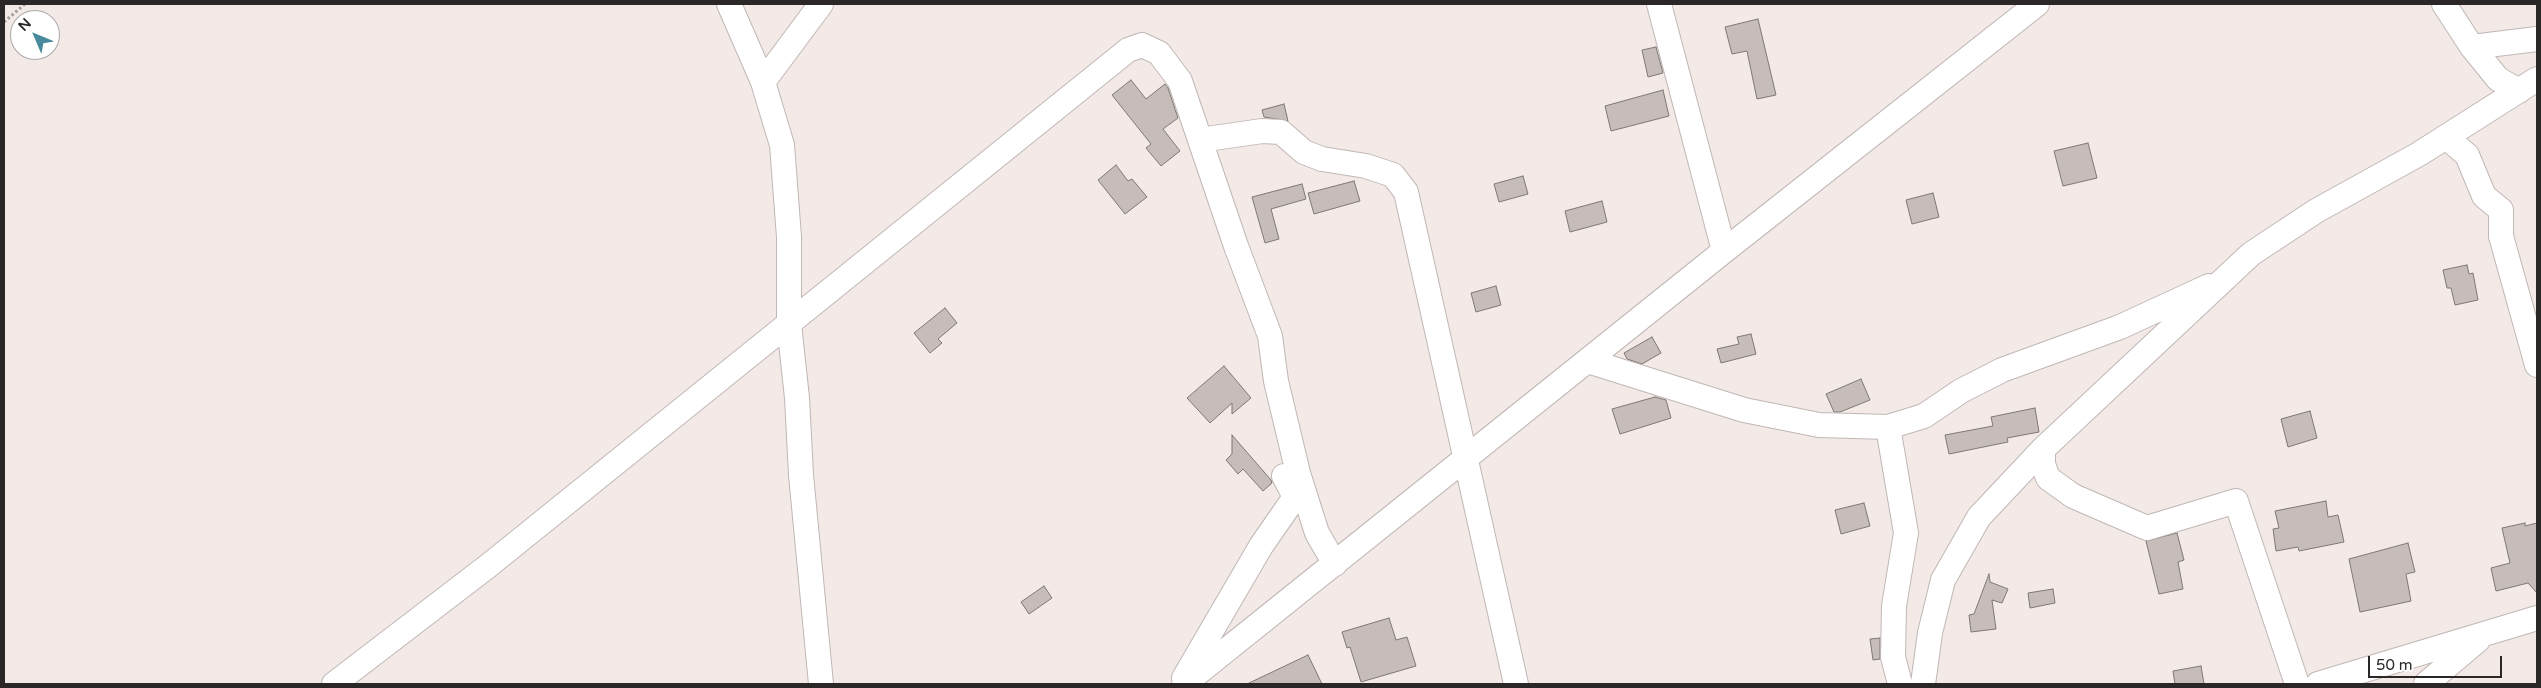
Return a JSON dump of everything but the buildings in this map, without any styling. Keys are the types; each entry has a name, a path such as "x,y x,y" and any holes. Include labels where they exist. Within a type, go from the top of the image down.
{"street":[{"path":"730,4 763,82 782,145 789,238 789,324 797,398 801,475 822,684"},
{"path":"763,82 821,4"},
{"path":"1659,4 1724,251"},
{"path":"1182,684 1335,564 1724,251 2037,4"},
{"path":"2444,4 2472,47 2498,79 2528,85"},
{"path":"2472,47 2537,39"},
{"path":"334,684 488,566 1128,50 1142,45 1160,53 1180,81 1270,336 1278,392 1298,473 1317,533 1335,564"},
{"path":"1923,684 1930,633 1943,580 1979,517 2043,449 2251,254 2280,233 2446,137 2528,85"},
{"path":"1200,140 1262,131 1281,132 1304,152 1322,159 1366,166 1393,175 1406,192 1516,684"},
{"path":"2446,137 2468,155 2484,196 2501,210 2501,236 2537,364"},
{"path":"1588,361 1744,410 1819,425 1888,426 1924,416 1961,391 2002,370 2120,328 2228,276"},
{"path":"1182,684 1262,546 1295,497 1280,468 1268,408 1278,392"},
{"path":"1888,426 1906,532 1894,606 1893,657 1900,684"},
{"path":"2043,449 2043,464 2048,478 2073,496 2147,528 2236,501 2297,684"},
{"path":"2318,684 2537,618"},
{"path":"2426,684 2485,634"}],"path":[{"path":"4,22 25,4"}]}
